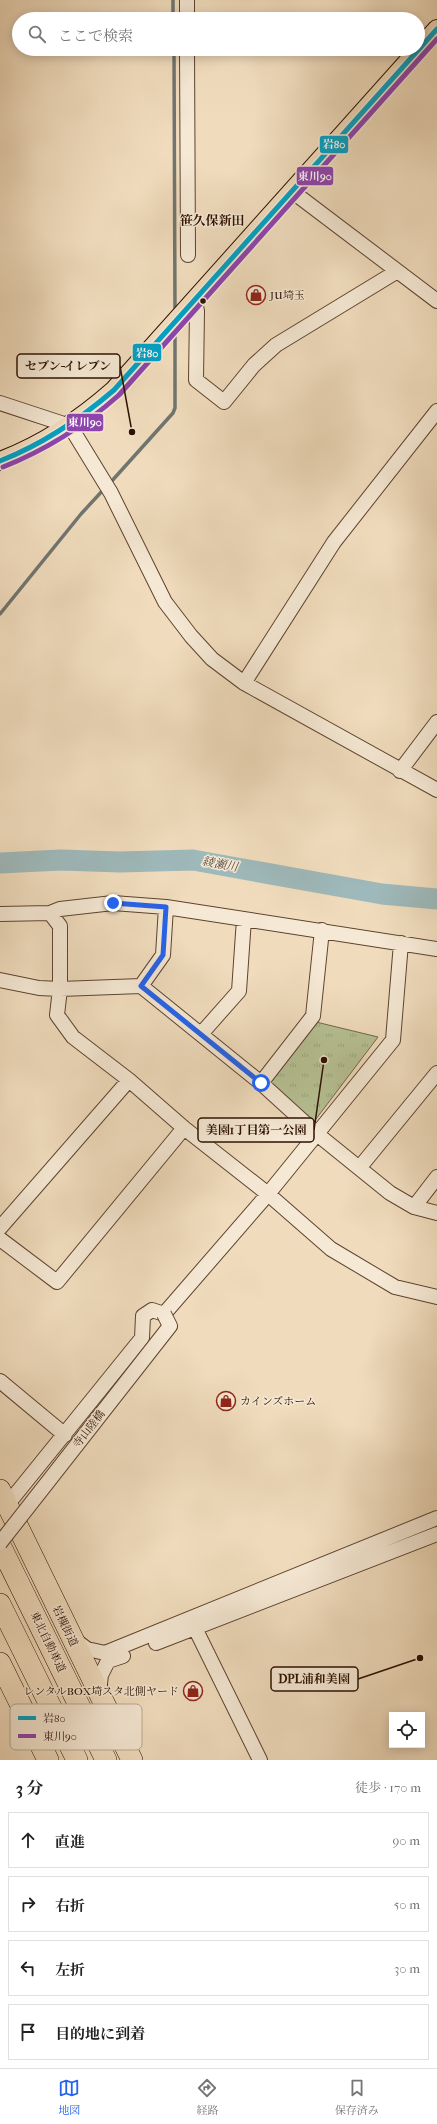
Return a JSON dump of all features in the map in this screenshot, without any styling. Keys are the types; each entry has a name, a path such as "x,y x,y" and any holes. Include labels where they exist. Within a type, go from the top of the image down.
{"highway":[{"name":"岩槻街道","path":"4,1498 103,1704"},
{"name":"東北自動車道","path":"0,1544 79,1704"},
{"path":"0,1604 49,1704"},
{"path":"0,1663 20,1704"},
{"path":"43,1750 48,1760"},
{"path":"72,1750 77,1760"},
{"name":"東北自動車道","path":"101,1750 106,1760"},
{"name":"岩槻街道","path":"127,1750 132,1760"}],"main road":[{"path":"425,43 437,29"},
{"path":"0,461 33,446 70,426 114,390 293,192 413,56"}],"street":[{"path":"187,0 187,12"},
{"path":"187,56 188,255"},
{"path":"293,192 396,272 437,301"},
{"path":"195,301 197,311 196,380 224,402 254,364 276,345 396,272"},
{"path":"0,403 70,426 111,494 165,602 191,636 212,659 244,683 400,771 437,790"},
{"path":"244,683 334,542 437,411"},
{"path":"400,771 437,722"},
{"path":"0,914 50,913 60,909 113,903 166,907 437,949"},
{"path":"141,986 163,955 166,907"},
{"path":"50,913 60,926 60,988 57,1015 73,1036 129,1080 184,1128 268,1194 331,1249 395,1287 437,1297"},
{"path":"201,1034 239,991 244,919"},
{"path":"261,1083 313,1016 322,930"},
{"path":"4,1498 65,1435 142,1338 143,1316 152,1310 164,1314 268,1194 393,1040 401,943"},
{"path":"0,980 39,988 141,986 261,1083 318,1134 390,1193 414,1207 437,1213"},
{"path":"360,1167 437,1073"},
{"path":"0,1228 129,1080"},
{"path":"0,1239 57,1282 184,1128"},
{"path":"414,1207 437,1177"},
{"name":"寺山陸橋","path":"0,1544 170,1326 164,1314"},
{"path":"0,1381 65,1435"},
{"path":"70,1636 87,1649 105,1654 437,1518"},
{"path":"99,1696 101,1676 108,1661 437,1534"},
{"path":"196,1628 260,1760"}],"green space":[{"path":"316,1022 378,1037 313,1123 268,1082"}],"waterway":[{"path":"173,0 173,12"},
{"path":"174,56 175,312"},
{"path":"110,483 173,413 175,408 175,332"},
{"path":"0,614 81,514 104,489"},
{"name":"綾瀬川","path":"0,863 61,860 120,862 193,860 382,894 437,899"}],"transit line":[{"name":"岩80","path":"425,42 437,29"},
{"name":"東川90","path":"425,52 437,39"},
{"name":"岩80","path":"0,461 46,439 74,421 114,390 413,56"},
{"name":"東川90","path":"3,467 34,453 64,436 92,417 119,395 422,56"}],"place":[{"name":"JU埼玉","path":"256,295"},
{"name":"セブン-イレブン","path":"132,432"},
{"name":"美園1丁目第一公園","path":"324,1060"},
{"name":"カインズホーム","path":"226,1401"},
{"name":"DPL浦和美園","path":"420,1658"},
{"name":"レンタルBOX埼スタ北側ヤード","path":"193,1691"}],"district":[{"name":"笹久保新田","path":"212,220"}],"route":[{"path":"113,903 166,907 163,955 141,986 261,1083"}]}
